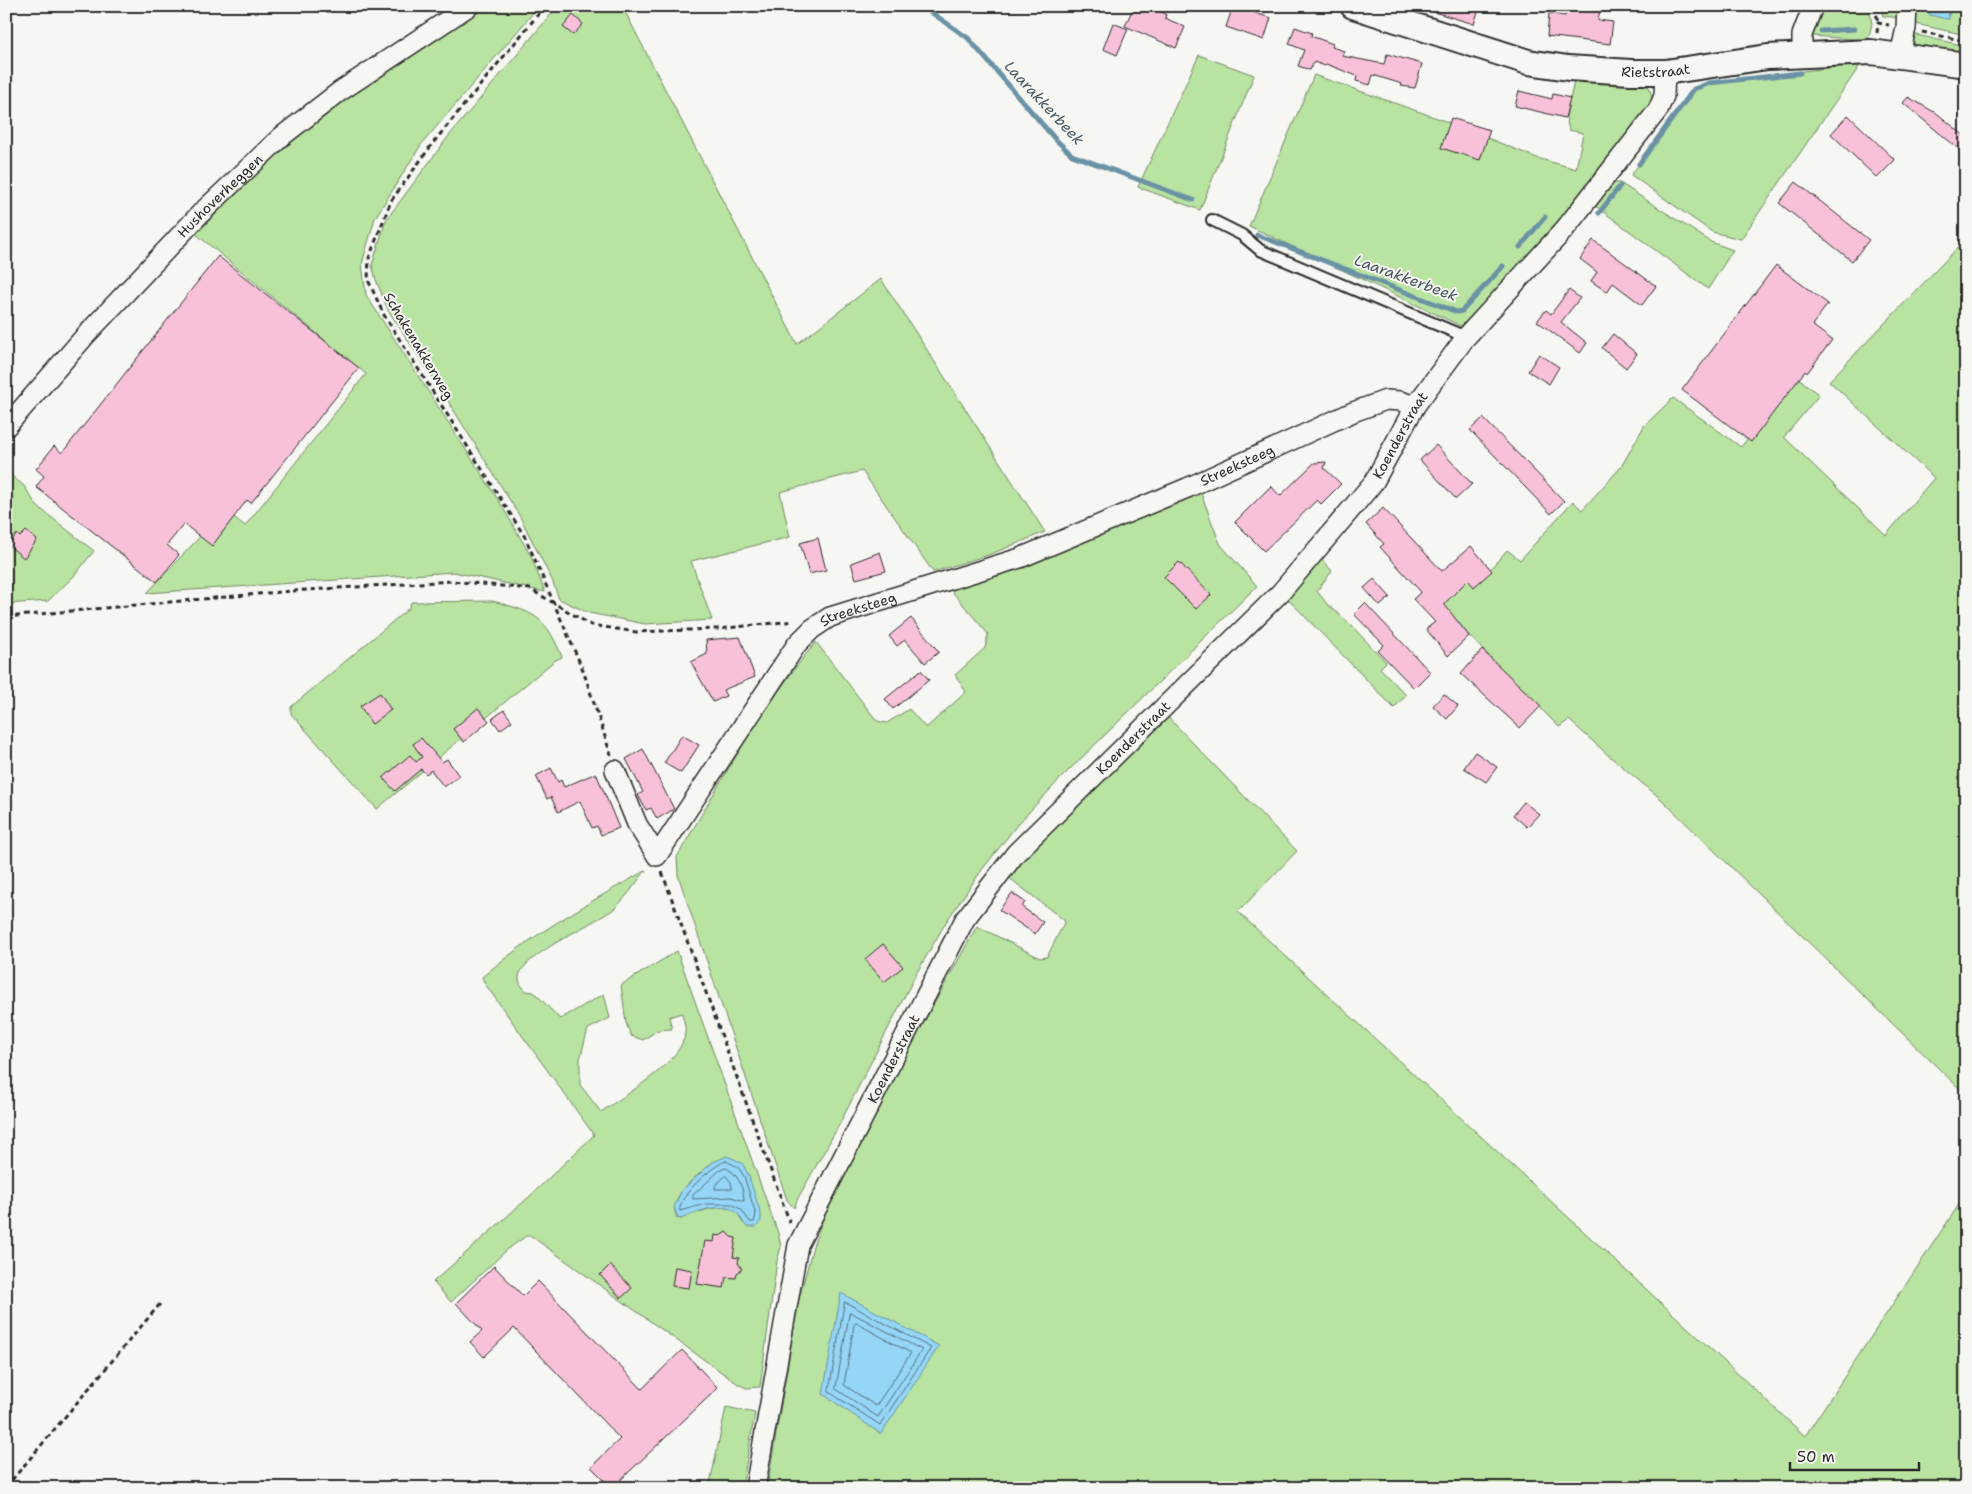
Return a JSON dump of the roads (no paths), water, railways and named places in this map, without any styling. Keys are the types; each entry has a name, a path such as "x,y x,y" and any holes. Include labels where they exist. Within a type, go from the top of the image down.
{"street":[{"name":"Hushoverheggen","path":"6,427 86,335 187,228 281,137 339,92 469,6"},
{"name":"Rietstraat","path":"1353,6 1528,62 1568,68 1665,72 1768,57 1871,52 1966,65"},
{"path":"1802,54 1802,36 1813,6"},
{"path":"1900,55 1906,28 1907,6"},
{"name":"Koenderstraat","path":"755,1488 798,1245 966,919 1016,853 1281,592 1374,482 1415,406 1466,336 1564,230 1658,110 1664,96 1665,72"},
{"name":"Streeksteeg","path":"615,770 637,824 657,856 797,644 812,628 830,617 1020,558 1187,488 1353,412 1386,400 1400,401 1415,406"}],"lane":[{"path":"1212,220 1242,235 1260,250 1466,336"}],"water":[{"path":"1924,6 1948,6 1949,19 1930,15"},
{"path":"727,1156 742,1163 748,1174 761,1214 761,1221 756,1227 747,1227 735,1211 722,1207 708,1209 681,1219 678,1218 674,1207 682,1190 713,1162"},
{"path":"841,1293 939,1346 881,1434 823,1394"}],"waterway":[{"name":"Laarakkerbeek","path":"922,6 968,38 1055,139 1072,155 1193,200"},
{"path":"1821,31 1854,29"},
{"name":"Laarakkerbeek","path":"1639,164 1694,89 1709,83 1800,73"},
{"name":"Laarakkerbeek","path":"1599,213 1620,186"},
{"name":"Laarakkerbeek","path":"1520,247 1545,217"},
{"name":"Laarakkerbeek","path":"1257,235 1457,312 1462,311 1503,266"}]}
